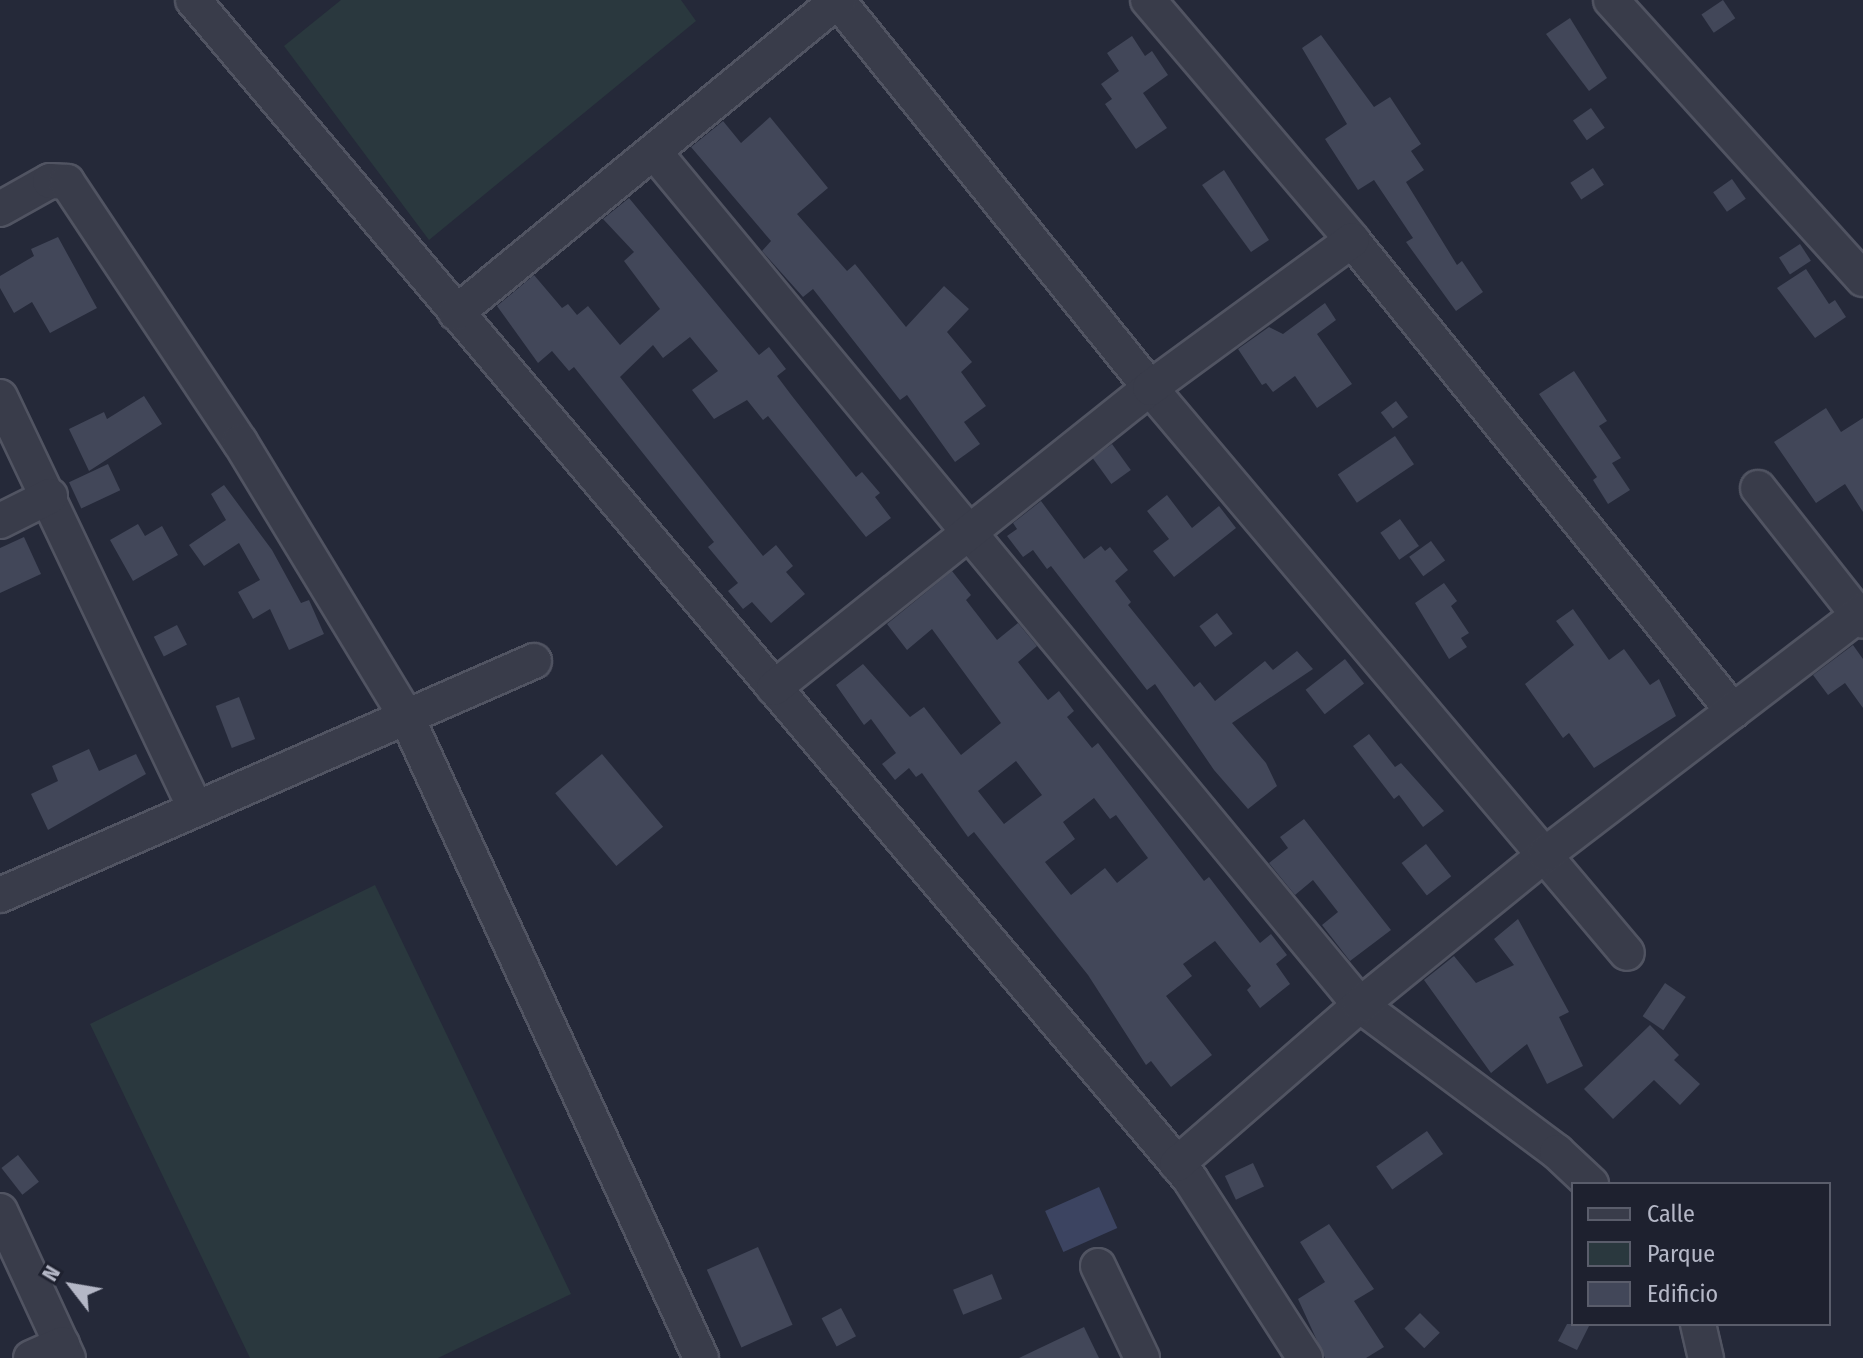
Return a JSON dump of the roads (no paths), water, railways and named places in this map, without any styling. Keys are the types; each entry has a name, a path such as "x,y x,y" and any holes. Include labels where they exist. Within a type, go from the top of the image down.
{"street":[{"path":"193,0 1177,1164 1257,1278 1305,1358"},
{"path":"456,313 839,0 1150,388 1627,953"},
{"path":"1148,0 1352,240 1733,711"},
{"path":"1611,0 1863,279"},
{"path":"655,153 1360,1005 1557,1152 1589,1182"},
{"path":"0,209 50,181 67,182 240,442 407,718 701,1358"},
{"path":"774,688 1150,388 1352,240"},
{"path":"0,397 50,496 195,807"},
{"path":"1177,1164 1360,1005 1546,854 1861,616 1758,488"},
{"path":"0,521 50,496"},
{"path":"0,895 534,661"},
{"path":"0,1211 54,1353"},
{"path":"1098,1266 1142,1358"},
{"path":"1698,1326 1706,1358"}],"water":[{"path":"1099,1187 1117,1228 1063,1252 1045,1211"}]}
